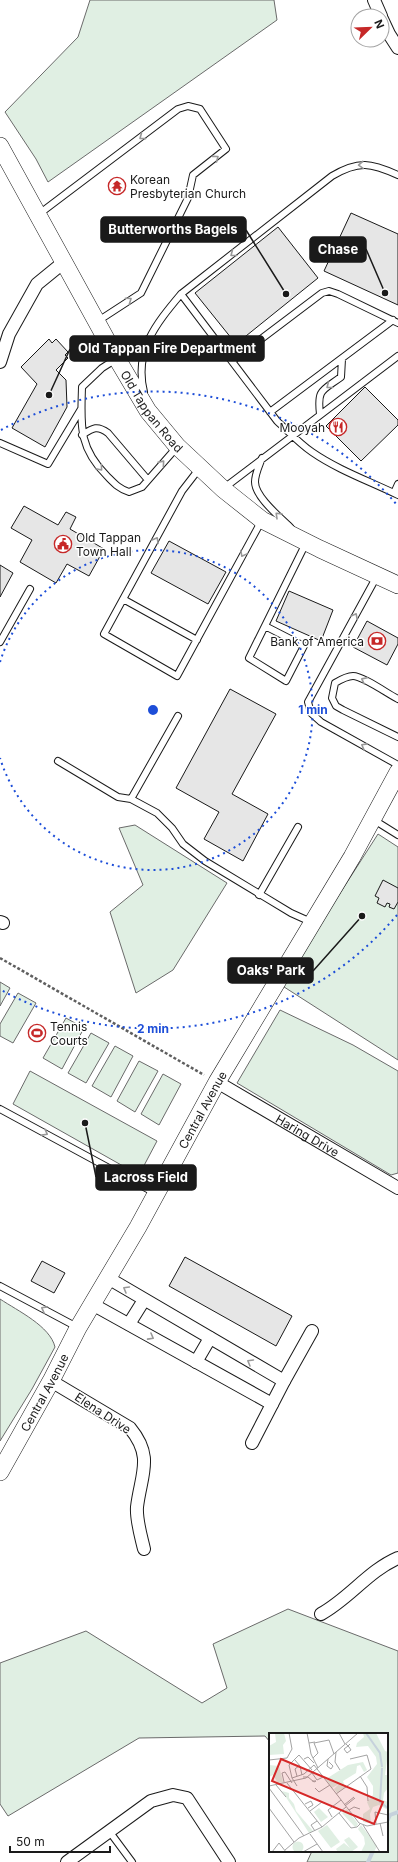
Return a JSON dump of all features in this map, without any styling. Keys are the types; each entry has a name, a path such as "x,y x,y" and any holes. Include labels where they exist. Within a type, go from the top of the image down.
{"street":[{"path":"390,36 398,48"},
{"name":"Old Tappan Road","path":"0,146 39,214 116,357 148,411 177,446 223,489 262,520 398,585"},
{"path":"0,362 2,345 37,284 64,262"},
{"name":"Central Avenue","path":"0,1472 51,1381 78,1328 157,1194 217,1082 312,923 398,772"},
{"name":"Haring Drive","path":"217,1082 398,1188"},
{"path":"108,1278 284,1381"},
{"path":"129,1324 144,1300"},
{"path":"92,1304 272,1404"},
{"path":"252,1443 312,1331"},
{"path":"196,1362 210,1338"},
{"name":"Elena Drive","path":"51,1381 130,1428 139,1439 144,1454 144,1469 137,1508 144,1549"},
{"path":"321,1614 347,1597 370,1574 398,1558"},
{"path":"67,1862 151,1801 173,1795 187,1798 229,1862"}],"lane":[{"path":"39,214 178,109 188,106 200,109 226,150 193,175 188,198 140,292 97,322"},
{"path":"148,411 141,378 141,361 148,339 181,294 332,176 347,167 361,164 371,165 398,175"},
{"path":"232,361 322,293 329,291 395,321 270,412"},
{"path":"181,294 270,412 310,451 327,462 396,494 398,484"},
{"path":"148,339 116,357 82,387 82,435 88,452 101,470 121,489 129,492 142,487 177,446"},
{"path":"223,489 292,435 398,356"},
{"path":"320,414 318,399 320,393 341,377 342,360"},
{"path":"0,443 48,464 81,409"},
{"path":"82,435 94,427 102,428 148,480"},
{"path":"262,458 256,473 255,484 259,494 306,542 249,658 286,681 304,646 265,626"},
{"path":"200,467 182,491 104,634 177,676 262,520"},
{"path":"377,575 308,702 311,713 321,722 398,765"},
{"path":"0,642 30,589"},
{"path":"124,599 197,640"},
{"path":"398,699 361,678 353,676 343,679 335,684 332,698 336,706 398,737"},
{"path":"131,799 178,716"},
{"path":"58,761 118,797 131,799 157,813 172,828 183,844 205,861 291,913 312,923"},
{"path":"372,819 398,835"},
{"path":"260,894 298,828"},
{"path":"0,1109 157,1194"},
{"path":"0,1286 78,1328"},
{"path":"109,1831 132,1862"}],"path":[{"path":"0,958 217,1082"}],"green space":[{"path":"90,0 274,0 277,20 48,182 36,159 5,112 78,37"},
{"path":"135,825 227,883 173,970 136,993 110,912 143,885 119,828"},
{"path":"378,834 398,847 398,1060 281,985"},
{"path":"0,982 10,988 0,1006"},
{"path":"18,993 36,1003 13,1043 0,1036 0,1024"},
{"path":"280,1010 353,1045 398,1071 398,1173 391,1175 237,1083"},
{"path":"66,1018 84,1028 62,1069 43,1058"},
{"path":"91,1033 109,1043 86,1083 68,1073"},
{"path":"115,1046 133,1056 111,1097 92,1086"},
{"path":"139,1061 158,1071 135,1112 117,1101"},
{"path":"30,1071 157,1141 139,1175 13,1104"},
{"path":"163,1074 181,1084 159,1125 141,1114"},
{"path":"0,1299 24,1314 47,1332 55,1347 32,1389 0,1441"},
{"path":"288,1609 398,1651 398,1862 307,1862 312,1852 388,1852 388,1733 269,1733 269,1741 265,1736 139,1738 8,1816 0,1804 0,1663 86,1631 202,1703 227,1688 213,1644"}],"building":[{"path":"351,213 398,234 398,305 324,271"},
{"path":"278,227 318,278 236,344 195,293"},
{"path":"49,339 52,343 56,339 68,352 65,355 68,358 56,370 66,380 67,407 45,447 12,428 37,384 21,367"},
{"path":"365,387 398,420 398,425 361,461 326,426"},
{"name":"Old Tappan Town Hall","path":"24,506 58,525 66,512 76,517 70,529 104,549 89,576 67,564 56,583 20,562 32,540 11,528"},
{"path":"169,541 226,572 208,604 151,573"},
{"path":"0,565 13,573 0,597"},
{"path":"289,591 333,610 321,641 276,621"},
{"name":"Bank of America","path":"367,621 398,638 398,644 387,665 353,647"},
{"path":"230,689 276,714 232,794 268,814 243,861 204,839 219,812 176,788"},
{"path":"383,880 398,888 398,902 394,909 389,907 390,904 387,903 385,907 377,903 379,898 375,896"},
{"path":"185,1257 292,1316 276,1346 169,1286"},
{"path":"42,1261 65,1273 54,1293 31,1281"}],"waterway":[{"path":"388,1819 390,1815 398,1812"},
{"path":"368,1862 373,1852"}],"place":[{"name":"Korean Presbyterian Church","path":"117,186"},
{"name":"Chase","path":"385,293"},
{"name":"Butterworths Bagels","path":"286,294"},
{"name":"Old Tappan Fire Department","path":"49,395"},
{"name":"Mooyah","path":"338,427"},
{"name":"Old Tappan Town Hall","path":"63,544"},
{"name":"Bank of America","path":"377,641"},
{"name":"Oaks' Park","path":"362,916"},
{"name":"Tennis Courts","path":"37,1033"},
{"name":"Lacross Field","path":"85,1123"}]}
